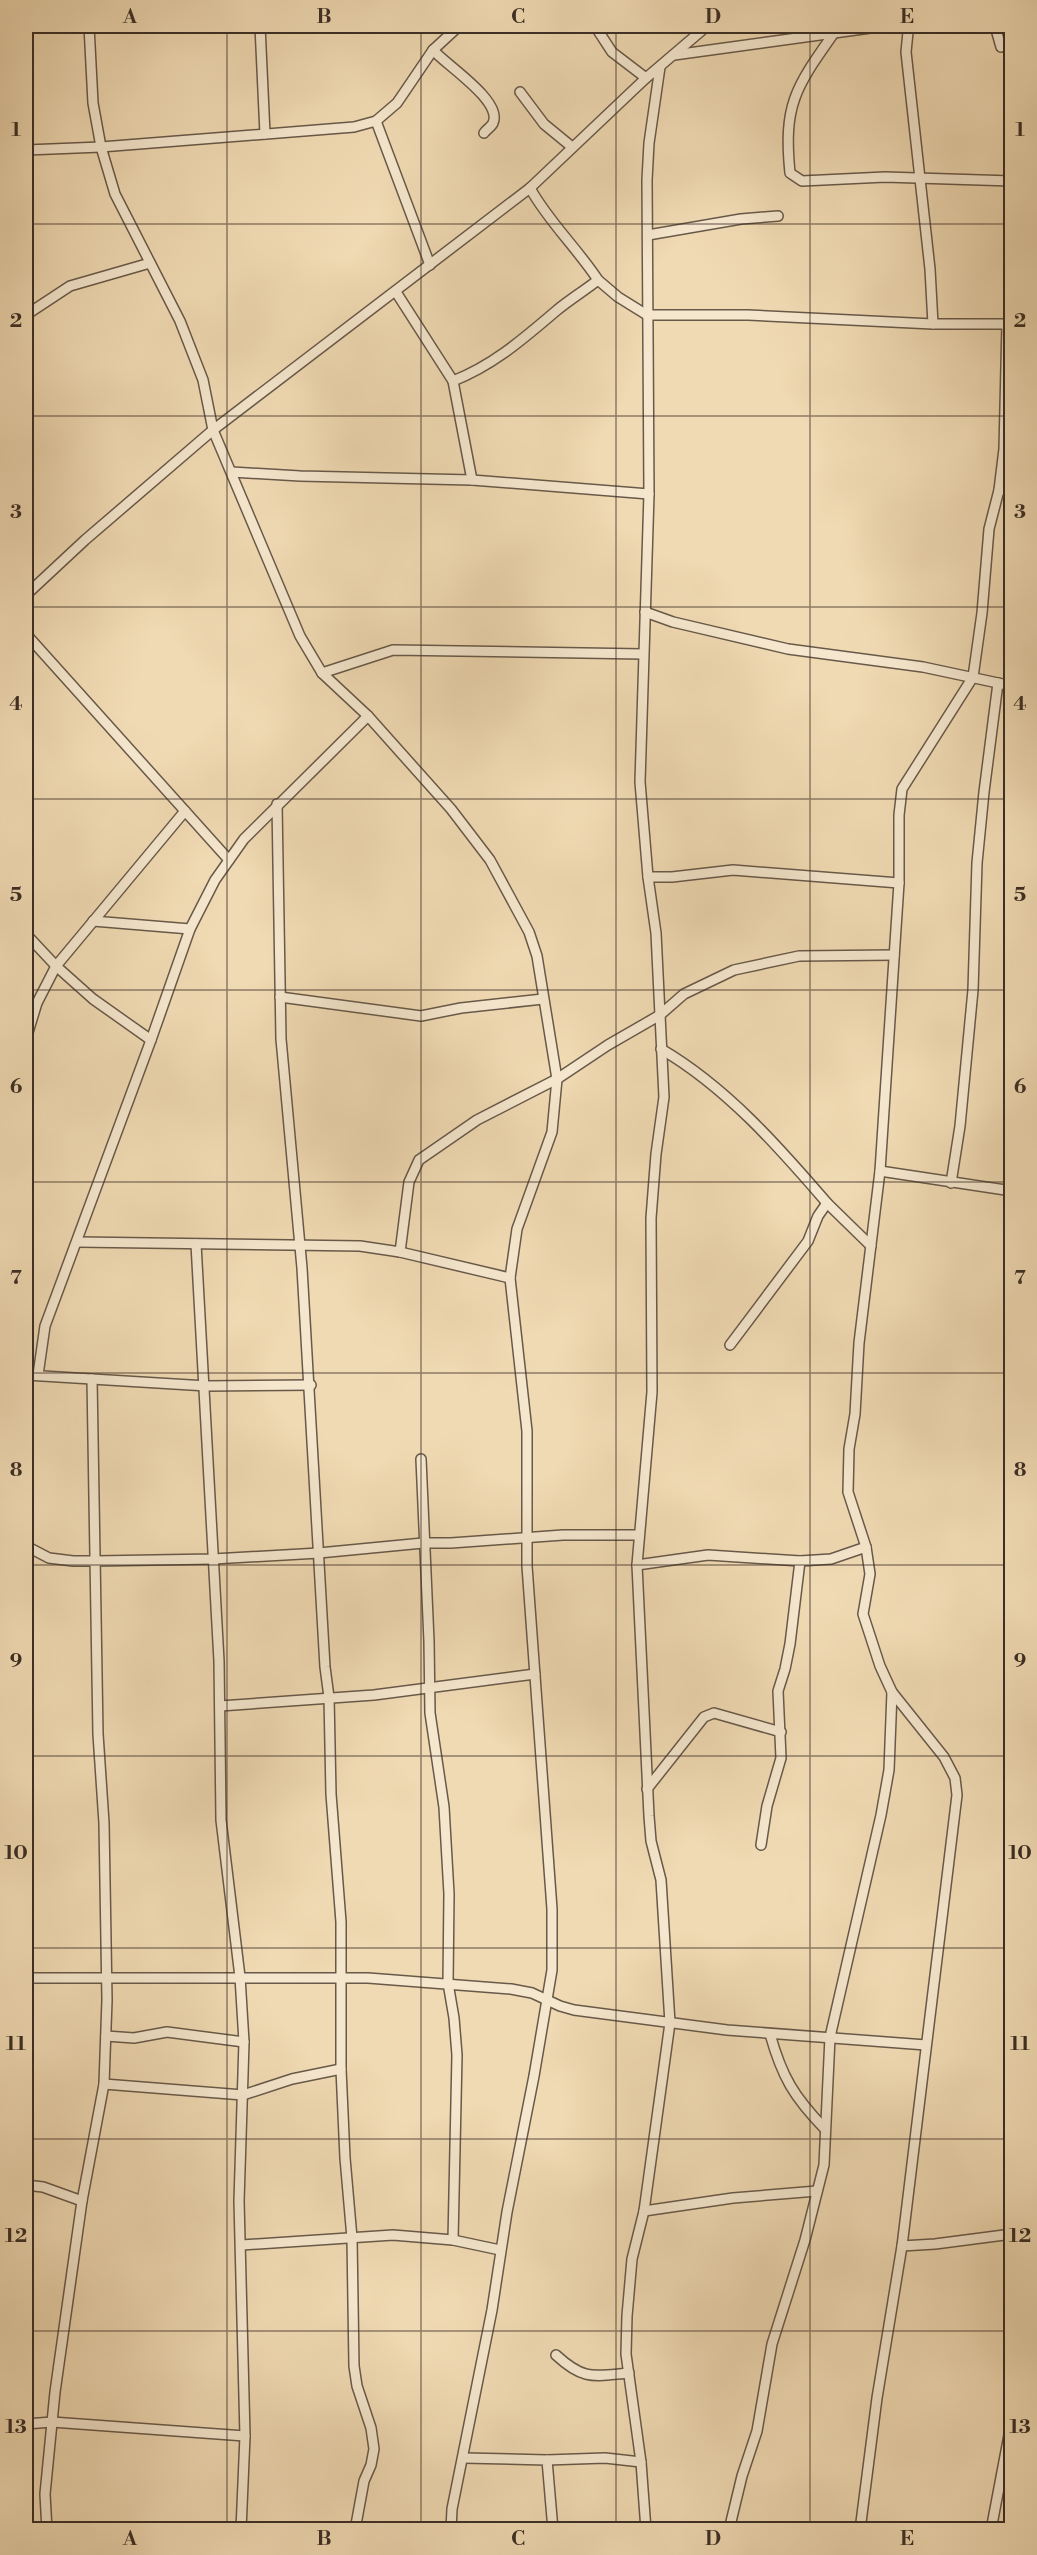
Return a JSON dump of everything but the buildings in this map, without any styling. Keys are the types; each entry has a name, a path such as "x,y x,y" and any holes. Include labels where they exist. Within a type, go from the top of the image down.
{"street":[{"path":"89,26 91,84 101,147 115,194 180,321 203,380 213,430 300,636 322,673 368,716 451,809 490,860 529,932 537,956 557,1079 552,1132 517,1229 510,1278 526,1431 526,1538 552,1909 552,1970 500,2250 492,2310 452,2509 451,2529"},
{"path":"260,26 265,134"},
{"path":"26,150 101,147 354,127 376,121 397,104 433,50 459,26"},
{"path":"595,26 612,52 646,78"},
{"path":"26,595 85,540 213,430 530,188 646,78 707,26"},
{"path":"674,55 885,26"},
{"path":"911,26 908,32 906,52 930,268 933,324"},
{"path":"995,26 1000,47"},
{"path":"834,33 803,77 791,104 786,139 790,173 802,181 885,177 1011,182"},
{"path":"433,50 473,86 494,111 493,122 484,133"},
{"path":"645,2529 641,2462 626,2354 627,2316 632,2259 644,2211 670,2023 660,1880 651,1841 647,1789 637,1565 652,1392 650,1235 656,1154 664,1097 656,933 648,877 640,782 649,494 647,315 649,142 660,67"},
{"path":"520,92 544,124 572,147"},
{"path":"376,121 430,265"},
{"path":"530,188 536,200 583,257 598,280 618,297 647,315 748,315 933,324 1009,324 1004,449 999,490 989,529 982,613 973,677 902,789 899,815 899,883 880,1171 859,1343 855,1414 849,1449 848,1491 866,1547 870,1574 863,1614 880,1666 892,1692 944,1757 955,1778 957,1795 902,2246 877,2398 860,2529"},
{"path":"648,235 741,219 778,216"},
{"path":"26,315 69,286 150,263"},
{"path":"453,381 475,373 519,344 557,310 598,280"},
{"path":"396,292 453,381 472,480"},
{"path":"231,471 300,476 472,480 649,494"},
{"path":"999,490 1011,490"},
{"path":"645,612 673,622 788,649 887,661 1011,686"},
{"path":"26,634 229,860"},
{"path":"322,673 393,651 643,654"},
{"path":"951,1184 960,1125 973,990 977,863 981,816 998,683"},
{"path":"38,1376 45,1326 78,1242 190,929 215,880 244,839 368,716"},
{"path":"277,804 280,1040 301,1246 311,1386 325,1667 329,1697 331,1794 341,1922 341,2069 352,2238 354,2366 357,2386 371,2428 375,2450 364,2481 355,2529"},
{"path":"26,1039 37,1003 56,966 185,811"},
{"path":"648,877 672,877 732,870 899,883"},
{"path":"93,921 190,929"},
{"path":"26,934 56,966 93,999 151,1040"},
{"path":"400,1252 409,1182 419,1160 477,1120 557,1079 608,1045 660,1015 684,994 734,970 799,956 894,955"},
{"path":"280,997 420,1016 461,1008 543,999"},
{"path":"661,1049 688,1065 711,1084 774,1143 827,1203 871,1246"},
{"path":"880,1171 951,1184 1011,1191"},
{"path":"730,1345 808,1241 818,1216 827,1203"},
{"path":"78,1242 360,1246 400,1252 510,1278"},
{"path":"196,1244 220,1706 221,1820 240,1977 244,2042 239,2201 242,2245 240,2288 245,2436 241,2529"},
{"path":"26,1375 205,1386 311,1386"},
{"path":"47,2529 45,2494 52,2422 82,2201 104,2084 106,2036 104,1823 98,1734 92,1379"},
{"path":"421,1459 430,1713 444,1807 449,1894 448,1983 457,2055 453,2240"},
{"path":"26,1546 49,1558 73,1561 213,1559 319,1553 423,1543 638,1535"},
{"path":"637,1565 708,1555 800,1561 831,1559 866,1547"},
{"path":"761,1845 767,1806 781,1758 782,1732 777,1704 778,1691 790,1644 800,1561"},
{"path":"220,1706 374,1695 535,1674"},
{"path":"729,2529 742,2476 757,2430 772,2343 805,2240 824,2165 830,2037 881,1815 889,1770 892,1692"},
{"path":"647,1789 704,1717 714,1713 782,1732"},
{"path":"26,1978 342,1978 448,1983 511,1989 532,1993 574,2010 670,2023 770,2034 926,2045"},
{"path":"106,2036 134,2038 167,2032 244,2042"},
{"path":"770,2034 778,2063 790,2088 825,2129"},
{"path":"104,2084 243,2096 292,2079 341,2069"},
{"path":"26,2185 43,2187 82,2201"},
{"path":"644,2211 733,2198 817,2191"},
{"path":"902,2246 1011,2234"},
{"path":"242,2245 393,2235 453,2240 500,2250"},
{"path":"556,2355 578,2373 592,2376 629,2373"},
{"path":"991,2529 1011,2419"},
{"path":"26,2424 52,2422 245,2436"},
{"path":"464,2458 547,2460 605,2458 641,2462"},
{"path":"547,2460 553,2529"}]}
